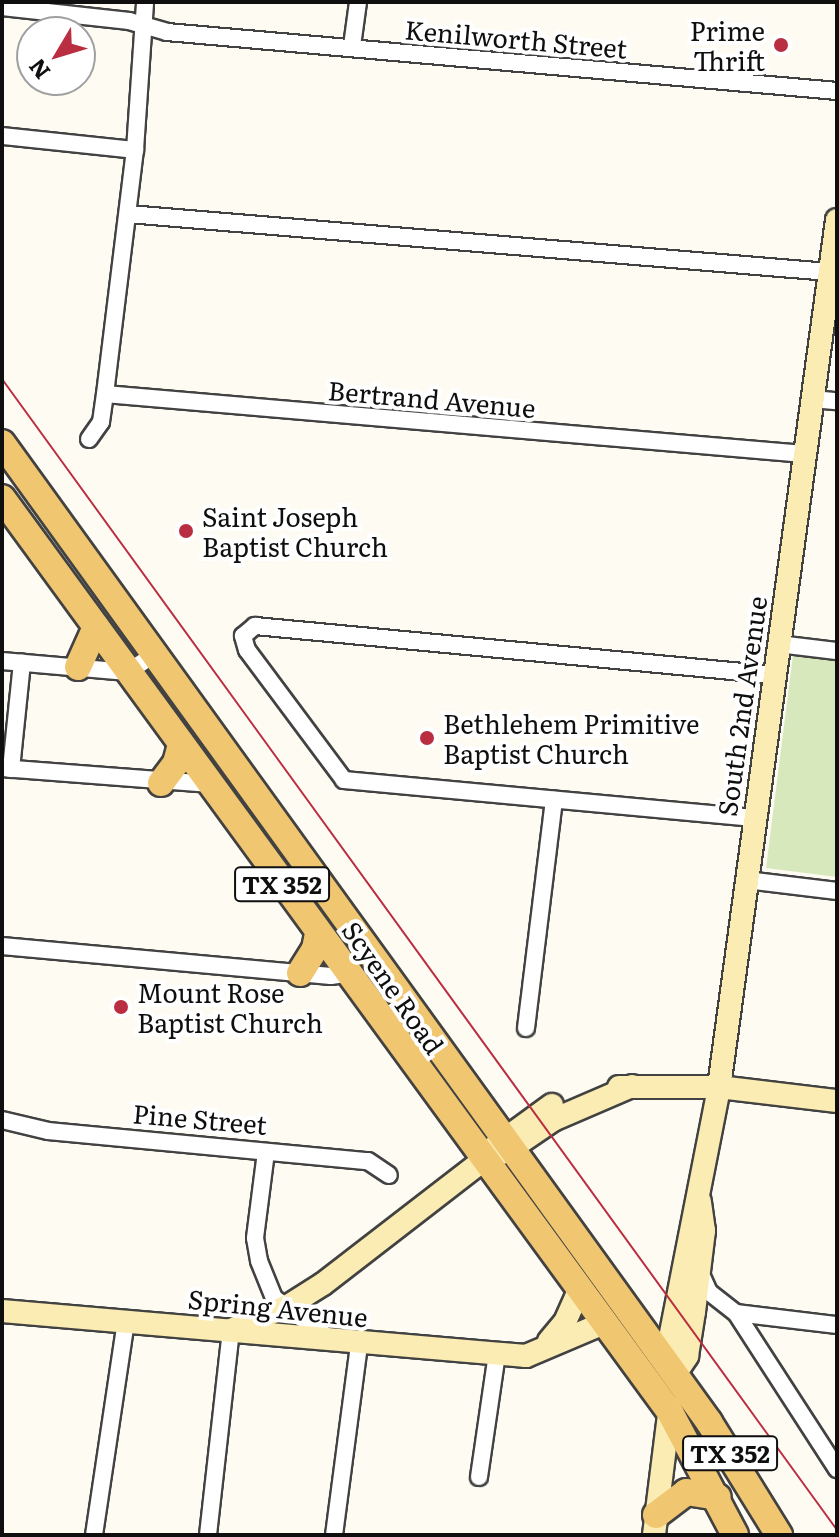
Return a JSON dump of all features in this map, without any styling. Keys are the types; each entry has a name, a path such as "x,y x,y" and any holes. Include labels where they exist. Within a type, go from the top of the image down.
{"main road":[{"name":"Scyene Road","path":"4,451 155,654 505,1144 675,1374"},
{"name":"Scyene Road","path":"2,498 482,1161 670,1412"},
{"path":"78,667 96,627"},
{"path":"161,783 176,763 181,744"},
{"path":"300,973 315,949 318,933"},
{"name":"TX 352","path":"675,1374 779,1535"},
{"name":"TX 352","path":"670,1412 718,1497 735,1535"},
{"path":"655,1525 686,1492 718,1497"}],"street":[{"path":"89,439 101,422 105,394 135,150 145,2"},
{"path":"352,46 358,2"},
{"name":"Kenilworth Street","path":"2,7 129,21 141,27 837,91"},
{"path":"2,136 135,150"},
{"path":"128,214 829,272"},
{"name":"South 2nd Avenue","path":"655,1525 675,1374 669,1343 688,1229 700,1199 719,1087 837,220"},
{"name":"Bertrand Avenue","path":"105,394 804,454"},
{"path":"812,399 837,401"},
{"path":"754,818 344,780 247,650 243,636 255,626 774,675"},
{"path":"778,644 837,651"},
{"path":"2,661 128,672 155,654"},
{"path":"22,663 7,769 161,783 209,784"},
{"path":"526,1028 554,800"},
{"path":"746,880 837,891"},
{"path":"2,946 349,976 374,959"},
{"path":"208,1535 231,1330 288,1306 505,1144 537,1113 586,1091 632,1086 719,1087 837,1101"},
{"name":"Pine Street","path":"2,1120 48,1131 368,1161 389,1175"},
{"path":"266,1152 256,1250 274,1298 335,1343"},
{"name":"South 2nd Avenue","path":"675,1374 687,1356 700,1270 704,1231 700,1199"},
{"path":"700,1270 837,1469"},
{"path":"545,1345 565,1322 579,1291"},
{"path":"694,1312 728,1309 837,1325"},
{"name":"Spring Avenue","path":"2,1311 231,1330 335,1343 526,1356 545,1345 604,1323"},
{"path":"94,1535 126,1321"},
{"path":"334,1535 359,1344"},
{"path":"479,1477 497,1354"}],"green space":[{"path":"793,655 837,661 837,877 766,868"}],"tram line":[{"path":"2,379 837,1530"}],"place":[{"name":"Prime Thrift","path":"781,45"},
{"name":"Saint Joseph Baptist Church","path":"186,531"},
{"name":"Bethlehem Primitive Baptist Church","path":"427,738"},
{"name":"Mount Rose Baptist Church","path":"121,1007"}]}
